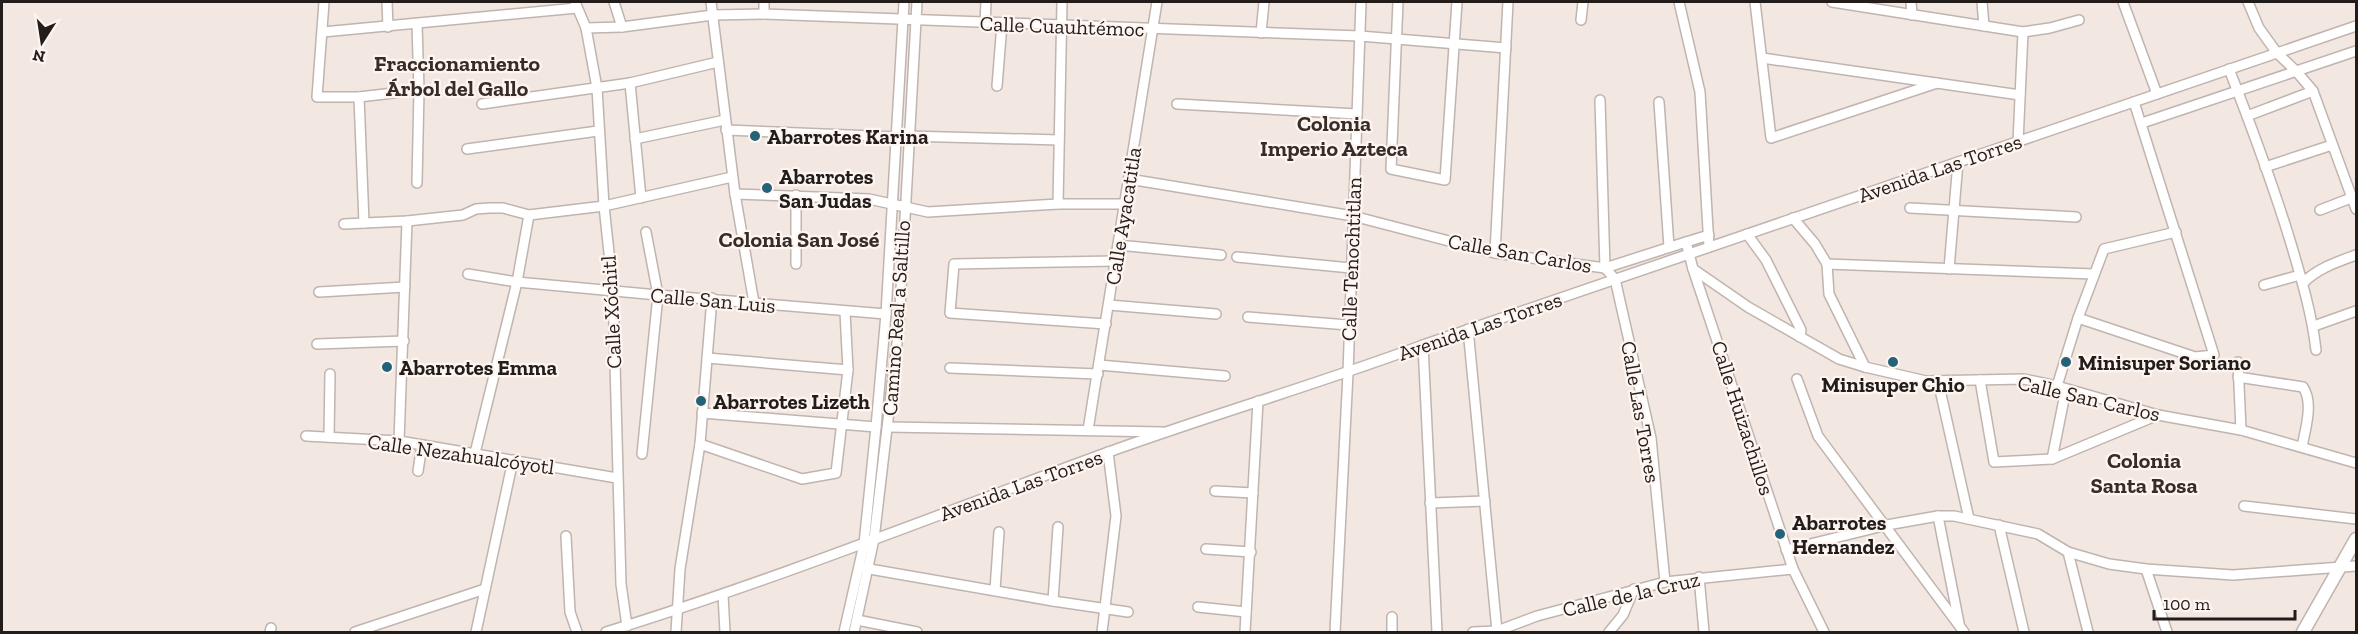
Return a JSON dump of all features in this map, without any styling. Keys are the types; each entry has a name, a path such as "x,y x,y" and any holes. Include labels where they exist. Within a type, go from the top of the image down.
{"main road":[{"path":"2303,633 2356,539"}],"street":[{"path":"324,2 318,97 359,97 419,90"},
{"path":"387,2 388,27"},
{"path":"614,2 622,27"},
{"path":"711,2 732,177 754,303"},
{"path":"764,2 764,14"},
{"name":"Camino Real a Saltillo","path":"854,633 864,568 864,544 886,314 904,2"},
{"name":"Camino Real a Saltillo","path":"844,633 874,539 888,427 899,326 917,2"},
{"path":"985,23 986,2"},
{"path":"1058,204 1062,2"},
{"name":"Calle Ayacatitla","path":"1088,430 1157,2"},
{"path":"1262,33 1264,2"},
{"name":"Calle Tenochtitlan","path":"1335,633 1348,373 1361,2"},
{"path":"1398,2 1391,169 1445,180 1457,2"},
{"path":"1495,253 1508,2"},
{"path":"1581,20 1583,2"},
{"path":"1679,2 1700,92 1709,247"},
{"path":"1755,2 1771,138 1937,83"},
{"path":"1832,2 1861,4 1911,15 2023,32 2079,20"},
{"path":"1911,2 1911,15"},
{"path":"1982,2 1984,26"},
{"path":"2123,2 2157,94"},
{"path":"2248,2 2259,28 2277,53 2313,91 2356,209"},
{"path":"323,32 417,24 576,5"},
{"name":"Calle Xóchitl","path":"576,5 586,28 597,88 598,131 613,290 621,584 627,626"},
{"name":"Calle Cuauhtémoc","path":"586,28 622,27 713,15 764,14 1360,36 1506,48"},
{"path":"417,24 419,90 417,183"},
{"path":"997,86 1002,24"},
{"name":"Avenida Las Torres","path":"606,633 723,595 1108,452 1348,373 1468,329 2356,26"},
{"path":"2018,142 2023,32"},
{"path":"2142,123 2356,51"},
{"path":"1762,58 2020,95"},
{"path":"482,104 630,83 718,62"},
{"path":"2229,69 2265,167 2302,279 2316,350"},
{"path":"630,83 641,198"},
{"path":"2247,117 2313,91"},
{"path":"359,97 364,223"},
{"path":"1600,100 1605,268 1615,279"},
{"path":"1659,102 1669,248"},
{"path":"2078,318 2195,357 2214,354 2134,102"},
{"path":"1177,104 1357,114"},
{"path":"635,139 725,120"},
{"path":"726,130 897,137"},
{"path":"466,149 598,131"},
{"path":"908,136 1059,140"},
{"path":"2265,167 2332,145"},
{"path":"1949,269 1958,162"},
{"path":"344,224 463,215 476,209 489,208 503,208 529,215 604,206 732,177"},
{"name":"Calle San Carlos","path":"1129,179 1353,216 1495,253 1605,268 1708,235"},
{"path":"735,194 869,200 928,212 1058,204 1125,204"},
{"path":"796,195 796,264"},
{"path":"2320,210 2351,198"},
{"path":"1910,208 2076,217"},
{"path":"475,453 517,282 529,215"},
{"path":"1793,218 1815,244 1827,264 1829,294 1865,367"},
{"path":"399,441 407,220"},
{"path":"642,454 658,295 646,232"},
{"path":"2052,459 2061,387 2078,318 2104,249 2176,232"},
{"path":"1747,234 1766,260 1801,330 1800,337"},
{"path":"1686,242 1693,269"},
{"path":"1118,245 1221,255"},
{"path":"2264,285 2302,279 2356,255"},
{"path":"1237,257 1351,267"},
{"path":"1106,324 950,313 954,264 1116,261"},
{"path":"1827,264 2094,274"},
{"name":"Calle San Carlos","path":"1693,269 1748,307 1800,337 1839,359 1865,367 1926,381 2024,379 2061,387 2158,415 2241,430 2356,463"},
{"name":"Calle Huizachillos","path":"1693,269 1786,550 1824,633"},
{"name":"Calle San Luis","path":"468,274 517,282 886,314"},
{"name":"Calle Las Torres","path":"1615,279 1651,438 1665,582"},
{"path":"319,292 405,287"},
{"path":"676,633 680,569 700,444 711,298"},
{"path":"1108,305 1216,314"},
{"path":"2313,326 2356,311"},
{"path":"700,444 802,479 836,473 848,370 845,312"},
{"path":"1248,317 1348,325"},
{"path":"1468,329 1497,631"},
{"path":"317,344 404,341"},
{"path":"1423,345 1437,633"},
{"path":"707,358 848,370"},
{"path":"2238,362 2241,430"},
{"path":"950,368 1098,370 1224,376"},
{"path":"330,374 330,437"},
{"path":"2238,377 2303,387 2306,392 2308,413 2302,447"},
{"path":"1797,379 1818,436 1887,525 1962,629"},
{"path":"1980,380 1994,462 2052,459 2158,415"},
{"path":"1938,381 1969,519"},
{"path":"1245,633 1258,401"},
{"path":"702,413 876,427"},
{"path":"888,427 1169,432"},
{"name":"Calle Nezahualcóyotl","path":"306,436 399,441 617,478"},
{"path":"418,471 422,445"},
{"path":"1102,633 1116,516 1108,452"},
{"path":"476,633 513,460"},
{"path":"1215,491 1253,493"},
{"path":"1430,503 1485,501"},
{"path":"2244,506 2356,519"},
{"path":"1786,550 1887,525 1938,516 1969,519 2038,534 2068,552 2109,564 2146,569 2233,575 2356,566"},
{"path":"1938,516 1962,629"},
{"path":"1999,525 2024,633"},
{"path":"1053,601 1058,527"},
{"path":"995,590 999,532"},
{"path":"566,536 570,612 577,633"},
{"path":"1206,549 1251,552"},
{"path":"2068,552 2088,633"},
{"path":"864,568 1128,612"},
{"name":"Calle de la Cruz","path":"1473,633 1497,631 1537,616 1665,582 1793,569"},
{"path":"2146,569 2167,632"},
{"path":"1699,577 1704,633"},
{"path":"356,633 485,589"},
{"path":"1609,633 1623,615 1634,589"},
{"path":"723,595 725,633"},
{"path":"1198,607 1246,612"},
{"path":"1392,616 1392,633"},
{"path":"857,620 917,633"}],"place":[{"name":"Abarrotes Karina","path":"755,136"},
{"name":"Abarrotes San Judas","path":"767,188"},
{"name":"Minisuper Chio","path":"1893,362"},
{"name":"Minisuper Soriano","path":"2066,362"},
{"name":"Abarrotes Emma","path":"387,367"},
{"name":"Abarrotes Lizeth","path":"701,401"},
{"name":"Abarrotes Hernandez","path":"1780,534"}],"district":[{"name":"Fraccionamiento Árbol del Gallo","path":"457,76"},
{"name":"Colonia Imperio Azteca","path":"1334,136"},
{"name":"Colonia San José","path":"799,239"},
{"name":"Colonia Santa Rosa","path":"2144,473"}]}
